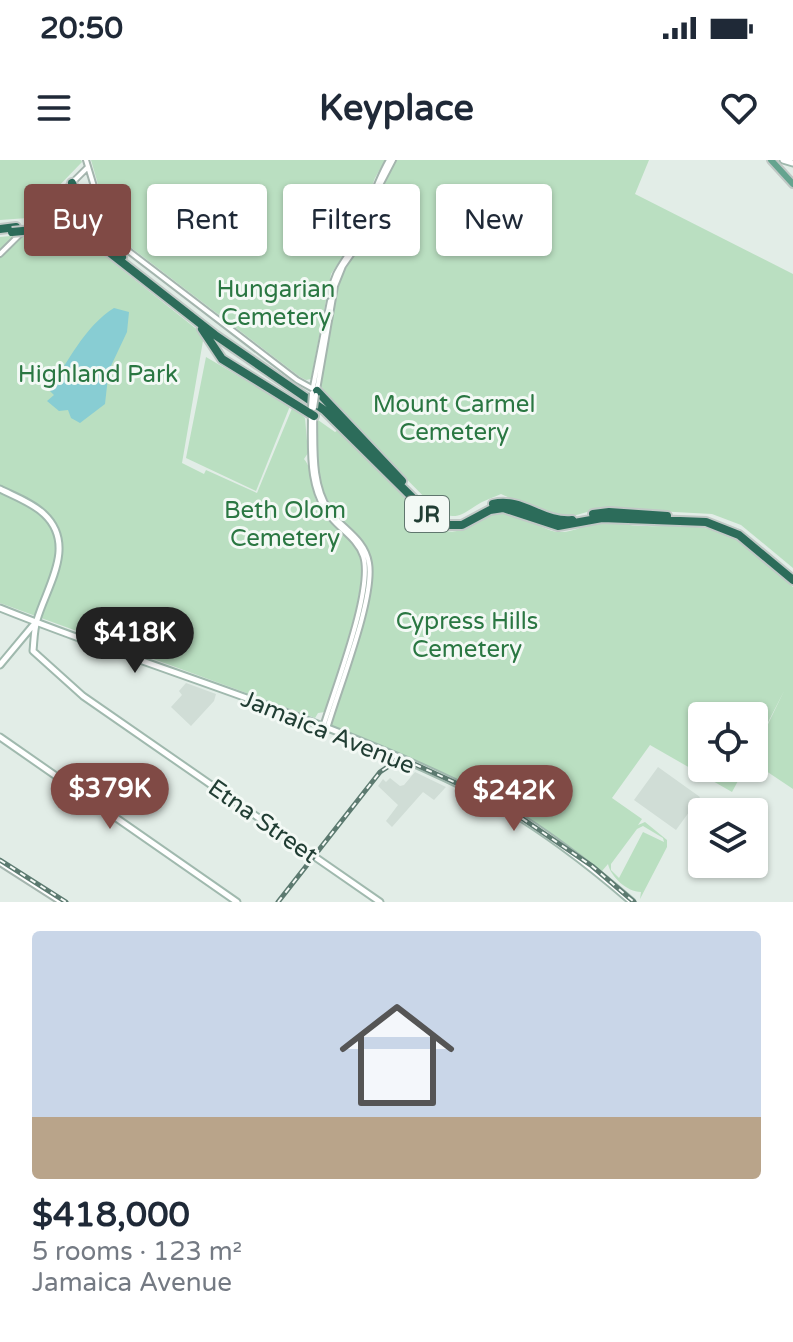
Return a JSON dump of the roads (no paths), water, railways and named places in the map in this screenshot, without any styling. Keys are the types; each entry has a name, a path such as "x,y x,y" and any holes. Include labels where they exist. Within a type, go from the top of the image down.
{"highway":[{"name":"JR","path":"0,231 24,229"},
{"name":"JR","path":"112,256 180,309 329,414 436,521 462,525 500,508 512,509 554,526 618,516"},
{"name":"JR","path":"120,256 220,334 329,409 432,512 447,520 466,518 503,502 518,504 562,521 600,513 701,522 721,526 743,538 793,577"},
{"path":"121,256 125,260"},
{"path":"180,309 204,331 222,359 313,411"},
{"path":"222,359 221,350 226,347 251,360"},
{"path":"315,392 403,482"}],"main road":[{"path":"771,160 793,184"},
{"path":"783,160 793,163"},
{"path":"0,489 46,515 55,527 59,540 58,564 36,623 0,665"},
{"name":"Jamaica Avenue","path":"0,608 322,727 490,800 601,875 632,902"},
{"name":"Etna Street","path":"36,623 33,651 83,696 380,902"},
{"path":"0,737 237,902"}],"street":[{"path":"86,160 109,236 315,392"},
{"path":"322,727 363,594 365,568 359,549 319,500 311,457 315,392 338,267 354,245 373,192 391,160"},
{"path":"70,184 88,167"},
{"path":"0,254 24,230"},
{"path":"313,411 319,490 330,512 363,546 369,564 367,595 322,727"},
{"path":"0,863 61,902"}],"water":[{"path":"114,308 129,312 127,332 106,371 105,404 80,423 71,418 68,410 59,411 47,401 54,395 49,390 85,335"}],"railway":[{"path":"278,902 380,772 395,762 412,763 498,802 592,866 634,902"},
{"path":"0,860 66,902"}],"park label":[{"name":"Hungarian Cemetery","path":"276,303"},
{"name":"Highland Park","path":"98,374"},
{"name":"Mount Carmel Cemetery","path":"454,418"},
{"name":"Beth Olom Cemetery","path":"285,524"},
{"name":"Cypress Hills Cemetery","path":"467,635"}]}
